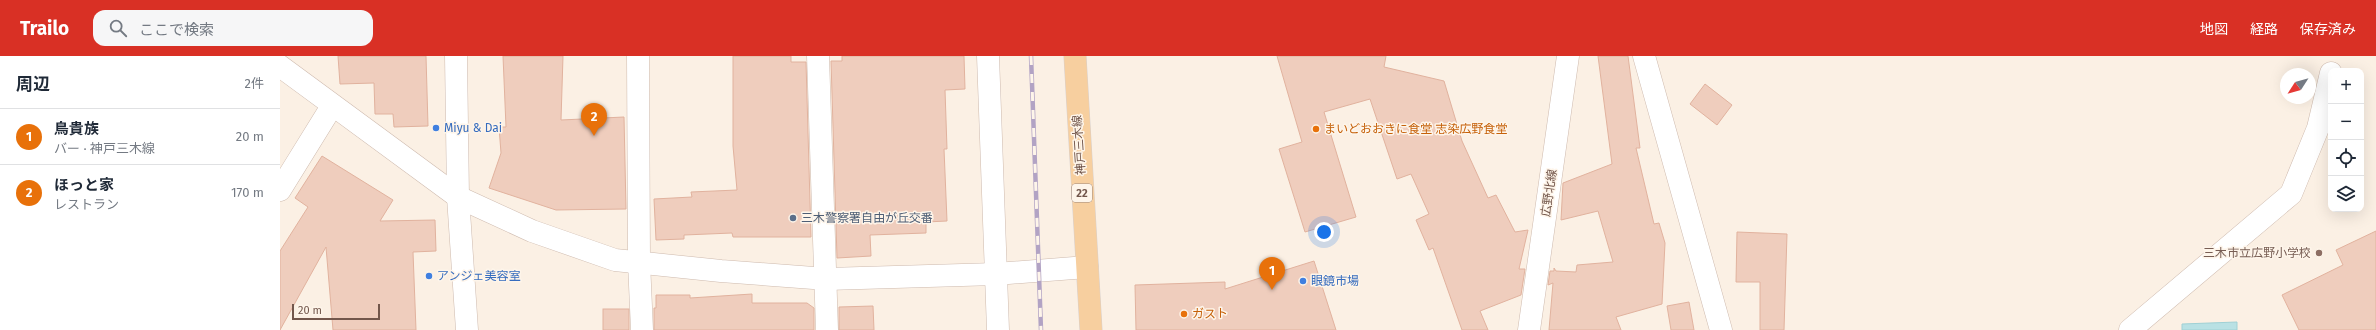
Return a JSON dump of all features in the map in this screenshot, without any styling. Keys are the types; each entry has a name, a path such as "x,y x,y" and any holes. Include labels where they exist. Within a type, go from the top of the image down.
{"main road":[{"name":"神戸三木線","path":"1075,56 1091,330"}],"street":[{"path":"456,56 458,197 467,330"},
{"path":"638,56 639,262 642,330"},
{"path":"818,56 828,330"},
{"path":"988,56 998,330"},
{"name":"広野北線","path":"1529,330 1568,56"},
{"path":"1644,56 1721,330"},
{"path":"2332,68 2335,56"},
{"path":"280,66 332,106 458,197 532,231 615,260 721,271 827,279 996,274 1087,267"},
{"path":"2130,330 2291,194 2318,128 2328,85"},
{"path":"280,190 332,106"}],"water":[{"path":"2237,322 2237,330 2182,330 2182,324"}],"building":[{"path":"338,56 426,56 428,126 394,127 393,114 375,114 374,83 340,84"},
{"path":"503,56 563,56 561,120 624,117 626,209 556,210 489,188 501,153 499,127 506,127"},
{"path":"733,56 791,56 791,62 806,62 811,237 733,237 732,233 684,235 684,239 656,240 654,199 692,197 691,192 737,190 733,146"},
{"path":"842,56 964,56 965,89 945,90 947,149 944,149 947,221 926,222 926,233 870,235 871,256 837,258 831,61 842,61"},
{"path":"1277,56 1386,56 1384,67 1444,81 1462,141 1488,198 1496,195 1515,232 1528,230 1519,269 1525,269 1521,295 1480,311 1488,330 1462,330 1433,248 1429,250 1416,220 1429,214 1411,174 1397,179 1370,99 1324,112 1356,217 1305,232 1279,149 1302,142"},
{"path":"1598,56 1628,56 1640,148 1636,148 1654,224 1659,223 1665,243 1662,304 1616,317 1621,330 1549,330 1553,283 1548,285 1550,271 1554,271 1554,268 1556,271 1576,272 1577,265 1613,262 1598,211 1561,220 1563,183 1612,164"},
{"path":"1705,84 1732,105 1717,125 1690,104"},
{"path":"322,156 393,200 380,221 435,220 436,251 413,252 416,330 333,330 326,247 280,330 280,251 308,207 295,198"},
{"path":"2376,231 2376,330 2299,330 2282,295 2343,265 2336,250"},
{"path":"1737,232 1787,234 1784,330 1760,330 1760,282 1736,282"},
{"path":"1314,261 1336,330 1136,330 1135,285 1225,282 1225,289"},
{"path":"752,294 752,303 807,303 814,308 814,330 654,330 654,308 656,308 656,295 690,295 690,298"},
{"path":"1689,302 1694,330 1671,330 1667,306"},
{"path":"873,306 874,330 839,330 839,307"},
{"path":"603,309 629,309 629,330 603,330"}],"railway":[{"path":"1031,56 1041,330"}],"place":[{"name":"Miyu & Dai","path":"436,128"},
{"name":"まいどおおきに食堂 志染広野食堂","path":"1316,129"},
{"name":"ほっと家","path":"594,136"},
{"name":"三木警察署自由が丘交番","path":"793,218"},
{"name":"三木市立広野小学校","path":"2319,253"},
{"name":"アンジェ美容室","path":"429,276"},
{"name":"眼鏡市場","path":"1303,281"},
{"name":"鳥貴族","path":"1272,290"},
{"name":"ガスト","path":"1184,314"}]}
